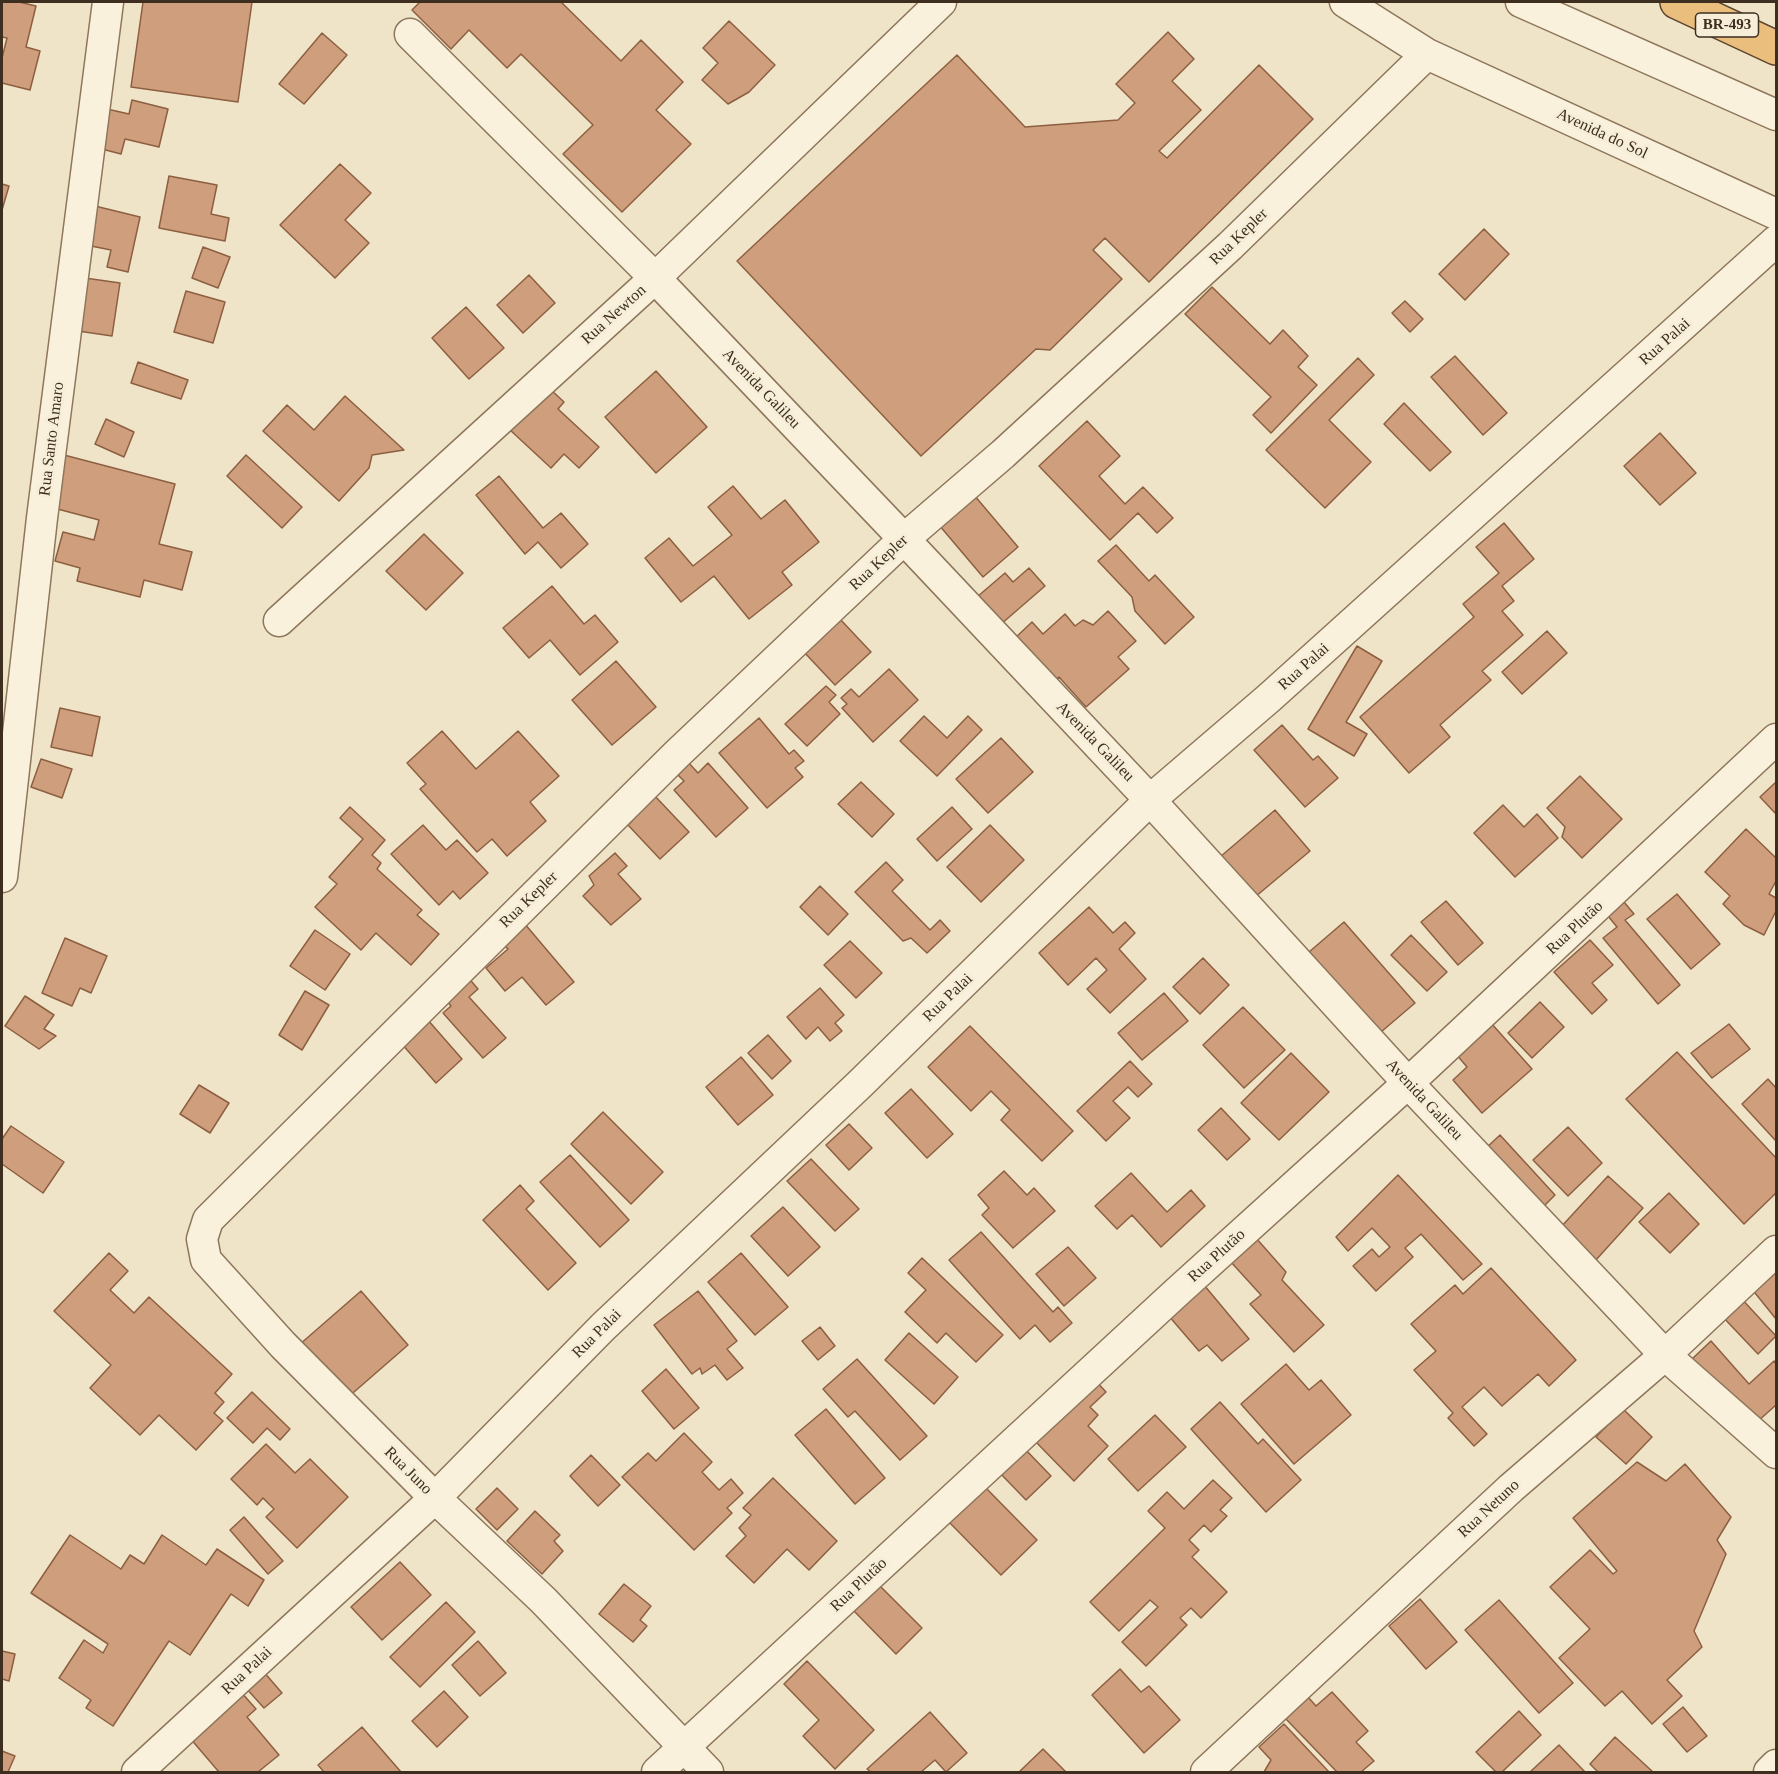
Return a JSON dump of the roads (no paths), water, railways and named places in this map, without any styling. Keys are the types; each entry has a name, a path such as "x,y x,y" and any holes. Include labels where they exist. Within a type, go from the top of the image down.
{"highway":[{"name":"BR-493","path":"1677,2 1776,48"}],"street":[{"name":"Rua Santo Amaro","path":"2,877 42,518 108,2"},
{"name":"Rua Newton","path":"279,621 655,278 941,2"},
{"path":"1345,2 1427,54"},
{"path":"1521,2 1776,115"},
{"name":"Avenida Galileu","path":"410,34 655,278 904,539 1150,800 1408,1083 1665,1355 1776,1453"},
{"name":"Avenida do Sol","path":"1427,54 1776,214"},
{"name":"Rua Kepler","path":"274,1154 677,754 904,539 1003,454 1230,246 1427,54"},
{"name":"Rua Palai","path":"137,1773 435,1498 603,1327 860,1084 1150,800 1269,698 1776,242"},
{"name":"Rua Plutão","path":"657,1773 1177,1292 1408,1083 1776,739"},
{"name":"Rua Juno","path":"274,1154 208,1220 202,1239 206,1260 283,1345 435,1498 543,1600 708,1773"},
{"name":"Rua Netuno","path":"1206,1773 1511,1488 1665,1355 1776,1251"},
{"path":"1769,1773 1776,1766"}]}
